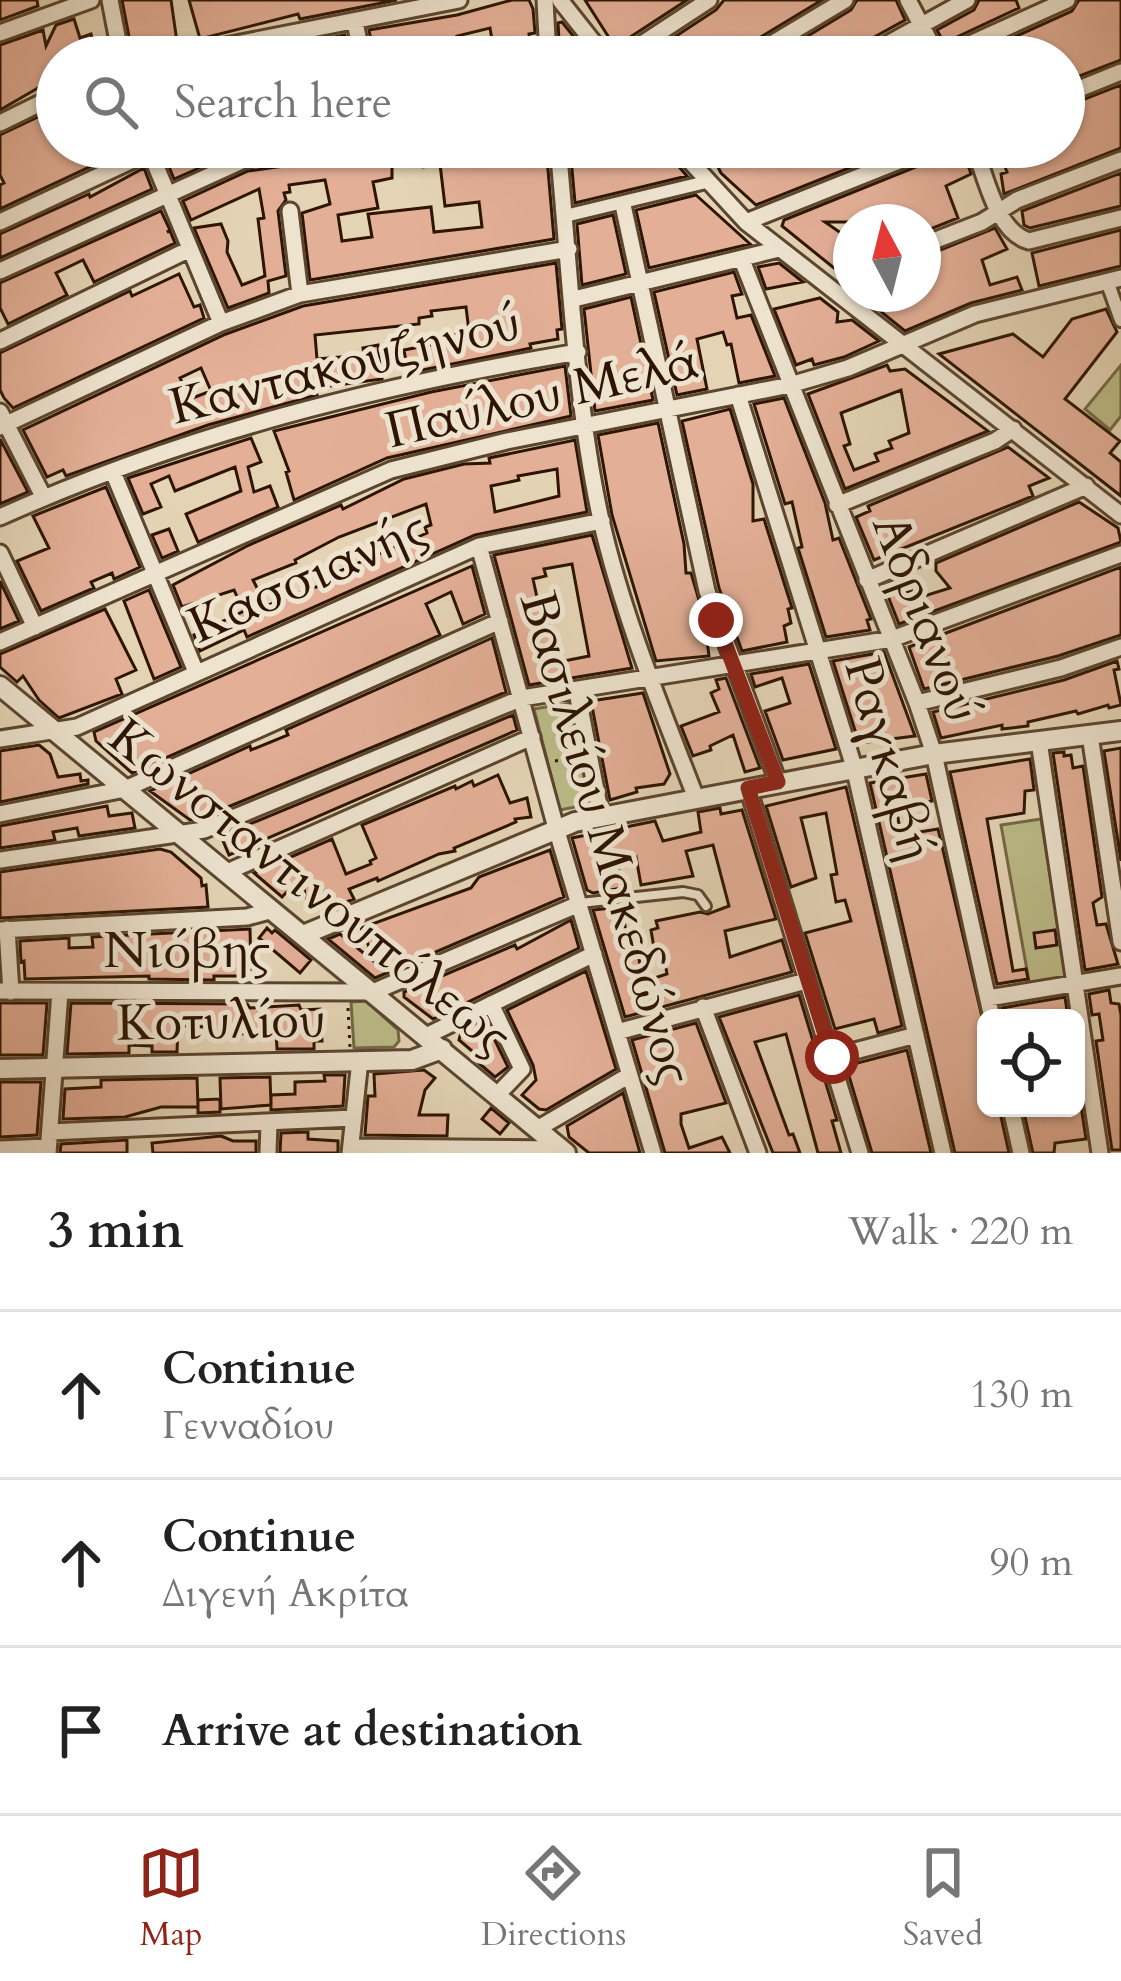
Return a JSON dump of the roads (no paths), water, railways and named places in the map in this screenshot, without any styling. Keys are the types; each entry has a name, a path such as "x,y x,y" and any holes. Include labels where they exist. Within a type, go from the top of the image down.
{"street":[{"path":"0,33 92,0"},
{"path":"110,0 118,36"},
{"path":"281,36 458,0"},
{"path":"545,0 547,36"},
{"path":"654,36 709,0"},
{"path":"785,36 845,0"},
{"path":"908,0 929,36"},
{"path":"902,36 968,0"},
{"path":"986,36 1067,0"},
{"path":"567,3 590,36"},
{"path":"355,22 358,36"},
{"path":"1085,87 1121,72"},
{"path":"0,122 36,104"},
{"path":"941,238 1121,160"},
{"path":"0,222 112,168"},
{"path":"156,168 221,323"},
{"path":"0,271 227,168"},
{"path":"560,168 584,425 602,521 635,641 696,798"},
{"path":"694,168 779,250 1121,515"},
{"path":"746,222 881,168"},
{"path":"983,168 1010,232 1029,241 1121,218"},
{"path":"565,216 706,182"},
{"path":"623,205 707,591 778,782"},
{"path":"290,211 300,294"},
{"path":"44,498 2,421 221,323 300,294 568,249"},
{"path":"0,341 188,250"},
{"path":"574,299 779,250"},
{"name":"Αδριανού","path":"742,260 934,754 990,1009"},
{"path":"1114,279 1121,320"},
{"name":"Παύλου Μελά","path":"0,642 391,470 584,425 790,385 848,368 976,314 1114,279"},
{"name":"Καντακουζηνού","path":"0,518 189,442 319,403 578,352"},
{"name":"Ραγκαβή","path":"738,395 814,651 854,767 943,1153"},
{"path":"837,505 1013,429"},
{"path":"113,472 196,672"},
{"path":"867,580 1086,486"},
{"name":"Κασσιανής","path":"0,739 77,727 479,547 602,521"},
{"name":"Βασιλείου Μακεδώνος","path":"479,547 653,1153"},
{"path":"0,553 35,627"},
{"path":"0,860 183,836 522,698 892,639 1121,554"},
{"path":"0,814 125,789 500,621"},
{"path":"917,703 1061,668 1121,647"},
{"name":"Κωνσταντινουπόλεως","path":"0,686 563,1151"},
{"path":"577,692 601,816"},
{"path":"303,935 556,828 601,816 854,767 1121,731"},
{"path":"1090,735 1121,942"},
{"path":"227,872 532,737"},
{"path":"1039,741 1100,1153"},
{"path":"748,788 860,1153"},
{"path":"373,992 579,904"},
{"path":"5,991 3,930 247,916 273,910"},
{"path":"434,1043 491,1004 594,954"},
{"path":"988,998 1121,976"},
{"path":"617,1032 806,981"},
{"name":"Νιόβης","path":"5,991 373,992"},
{"path":"49,1144 60,992"},
{"path":"491,1004 522,1069 497,1095"},
{"path":"703,1007 758,1153"},
{"path":"832,1057 916,1035"},
{"name":"Κοτυλίου","path":"0,1069 412,1060 434,1043"},
{"path":"356,1060 351,1150 563,1151"},
{"path":"537,1129 628,1076"},
{"path":"1013,1117 1021,1153"},
{"path":"0,1149 354,1118"},
{"path":"268,1153 269,1123"}],"lane":[{"path":"579,904 683,892 698,896 706,906"}]}
